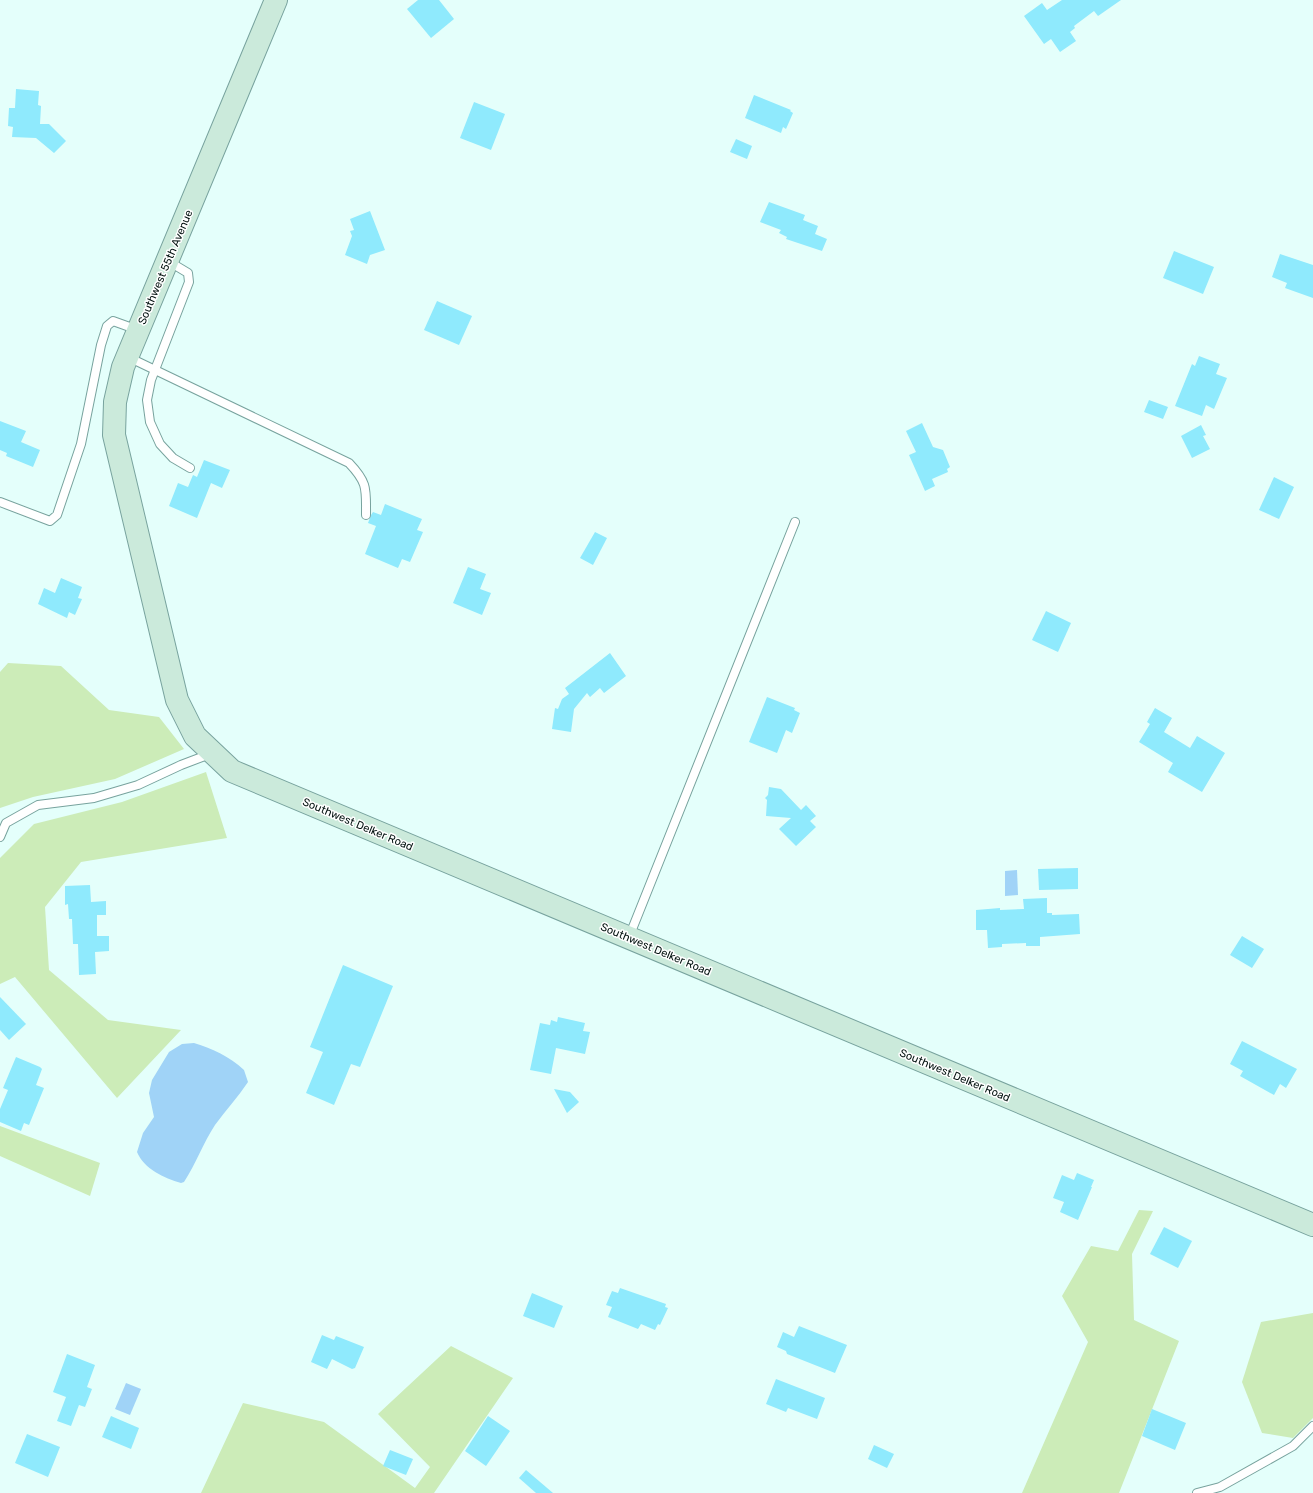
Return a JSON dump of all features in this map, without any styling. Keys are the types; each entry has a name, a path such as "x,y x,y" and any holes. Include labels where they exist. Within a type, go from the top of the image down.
{"street":[{"name":"Southwest 55th Avenue","path":"139,543 114,435 115,402 118,384 276,0"},
{"name":"Southwest Delker Road","path":"139,543 177,700 195,736 232,771 1313,1225"}],"lane":[{"path":"168,260 188,273 189,282 155,370 147,400 150,422 160,444 173,458 190,468"},
{"path":"0,502 50,521 57,515 81,444 101,345 107,326 113,320 139,330"},
{"path":"128,357 349,463 361,475 366,488 366,515"},
{"path":"629,938 795,522"},
{"path":"0,837 6,823 38,805 94,798 138,785 181,765 213,753"},
{"path":"1197,1493 1220,1486 1293,1446 1313,1426"}],"green space":[{"path":"8,663 61,666 109,710 159,717 184,749 115,779 33,797 0,808 0,672"},
{"path":"206,772 227,838 81,862 45,907 49,970 108,1020 181,1030 117,1098 15,977 0,984 0,858 34,824 122,802"},
{"path":"0,1126 100,1163 90,1196 0,1156"},
{"path":"1139,1210 1153,1211 1132,1254 1134,1320 1179,1341 1119,1493 1022,1493 1088,1342 1062,1296 1091,1246 1118,1251"},
{"path":"1313,1313 1313,1418 1293,1438 1262,1433 1242,1382 1261,1322"},
{"path":"451,1346 513,1378 434,1493 201,1493 243,1403 324,1422 415,1488 430,1467 378,1414"}],"water":[{"path":"1017,870 1018,895 1005,896 1005,871"},
{"path":"194,1043 214,1050 233,1061 244,1070 248,1082 215,1125 184,1182 181,1183 155,1172 144,1163 137,1152 143,1133 154,1117 149,1093 152,1080 169,1052 182,1044"},
{"path":"126,1383 141,1389 130,1415 115,1409"}],"building":[{"path":"418,0 439,0 454,19 431,38 407,9"},
{"path":"1062,0 1121,0 1098,16 1094,11 1074,26 1075,28 1070,32 1076,41 1060,52 1051,39 1044,44 1024,16 1042,3 1047,10"},
{"path":"16,89 39,91 38,105 41,106 40,124 49,124 66,141 54,153 36,138 12,137 13,127 8,126 9,108 15,108"},
{"path":"754,95 791,110 790,111 793,113 786,129 783,127 781,133 745,118"},
{"path":"474,102 505,114 491,150 460,138"},
{"path":"736,139 752,146 747,159 730,152"},
{"path":"769,202 805,215 803,220 818,226 815,234 827,239 822,251 786,239 787,237 779,233 781,230 760,222"},
{"path":"370,211 385,250 370,255 367,264 345,255 352,236 350,231 354,230 350,219"},
{"path":"1174,251 1214,267 1203,294 1163,278"},
{"path":"1280,254 1313,265 1313,298 1285,288 1287,283 1272,277"},
{"path":"437,301 472,316 459,345 424,330"},
{"path":"1199,356 1220,364 1216,374 1227,378 1214,409 1206,405 1202,416 1175,406 1192,364 1195,366"},
{"path":"1149,400 1168,407 1163,419 1144,412"},
{"path":"0,421 26,431 21,442 40,450 33,467 6,456 7,453 0,450"},
{"path":"922,423 933,447 943,450 950,467 947,469 948,472 932,479 935,486 925,491 909,455 916,452 906,431"},
{"path":"1201,425 1206,435 1203,436 1210,449 1192,458 1181,436"},
{"path":"204,460 230,470 222,488 211,483 197,518 169,506 178,483 188,487 193,475 197,477"},
{"path":"1274,477 1294,487 1279,519 1259,510"},
{"path":"385,504 422,519 417,530 423,532 410,562 402,559 398,568 365,554 376,526 368,523 371,515 373,512 381,515"},
{"path":"595,532 607,538 593,565 580,558"},
{"path":"468,567 486,574 480,589 491,593 482,615 453,603"},
{"path":"61,578 82,587 78,598 82,599 75,615 69,612 67,618 38,604 44,588 55,593"},
{"path":"1046,611 1071,623 1058,652 1032,640"},
{"path":"610,653 626,676 604,693 600,688 590,697 587,693 574,709 571,732 552,729 555,708 558,709 562,699 569,694 565,688"},
{"path":"767,697 795,708 794,710 800,713 792,733 786,730 777,753 749,742"},
{"path":"1155,708 1172,718 1164,732 1190,748 1197,736 1225,753 1202,792 1168,772 1173,763 1139,742 1150,724 1147,722"},
{"path":"769,787 781,789 801,810 806,805 816,816 810,821 816,827 796,846 779,829 791,818 766,816 767,800 765,798 768,795"},
{"path":"1078,868 1078,889 1039,890 1038,869"},
{"path":"90,885 91,902 106,901 106,915 97,915 97,936 109,936 109,951 95,952 96,974 79,975 78,944 73,944 72,919 69,919 68,904 65,905 65,886"},
{"path":"1047,898 1047,913 1052,913 1052,915 1079,914 1080,934 1040,937 1040,946 1026,946 1026,943 1002,944 1002,947 988,948 987,930 976,930 976,910 1000,908 1000,910 1024,909 1023,899"},
{"path":"1242,936 1264,949 1252,968 1230,955"},
{"path":"343,965 393,986 360,1067 351,1064 334,1105 306,1093 323,1052 310,1047"},
{"path":"0,997 26,1024 9,1040 0,1030"},
{"path":"558,1017 585,1023 583,1031 590,1032 585,1054 556,1048 551,1074 530,1070 540,1023 550,1025 551,1020 557,1022"},
{"path":"1242,1041 1297,1069 1286,1088 1280,1084 1274,1095 1240,1076 1243,1071 1230,1064"},
{"path":"16,1057 42,1069 36,1085 44,1088 29,1125 24,1123 21,1131 0,1122 0,1109 8,1090 3,1088"},
{"path":"554,1089 570,1092 579,1102 567,1113"},
{"path":"1077,1173 1094,1180 1078,1220 1060,1212 1064,1202 1053,1198 1062,1175 1074,1180"},
{"path":"1164,1227 1192,1241 1178,1268 1150,1254"},
{"path":"620,1288 666,1304 665,1307 668,1308 660,1325 658,1324 655,1330 641,1324 638,1329 608,1317 612,1307 606,1305 612,1291 618,1293"},
{"path":"532,1293 563,1306 554,1328 523,1316"},
{"path":"799,1326 847,1345 835,1373 787,1354 786,1351 777,1347 783,1332 794,1337"},
{"path":"322,1335 334,1340 336,1336 364,1347 355,1368 352,1369 332,1359 327,1369 311,1362"},
{"path":"67,1354 95,1365 87,1387 92,1389 85,1407 79,1405 71,1426 57,1421 66,1397 53,1392"},
{"path":"776,1379 825,1398 817,1419 788,1408 786,1412 766,1404"},
{"path":"1152,1409 1186,1423 1175,1450 1142,1436"},
{"path":"111,1416 139,1428 131,1449 102,1437"},
{"path":"488,1416 510,1431 486,1466 465,1451"},
{"path":"27,1434 60,1447 48,1477 15,1463"},
{"path":"874,1445 894,1454 887,1468 868,1459"},
{"path":"390,1450 413,1459 406,1475 383,1466"},
{"path":"526,1470 553,1493 536,1493 519,1478"}]}
